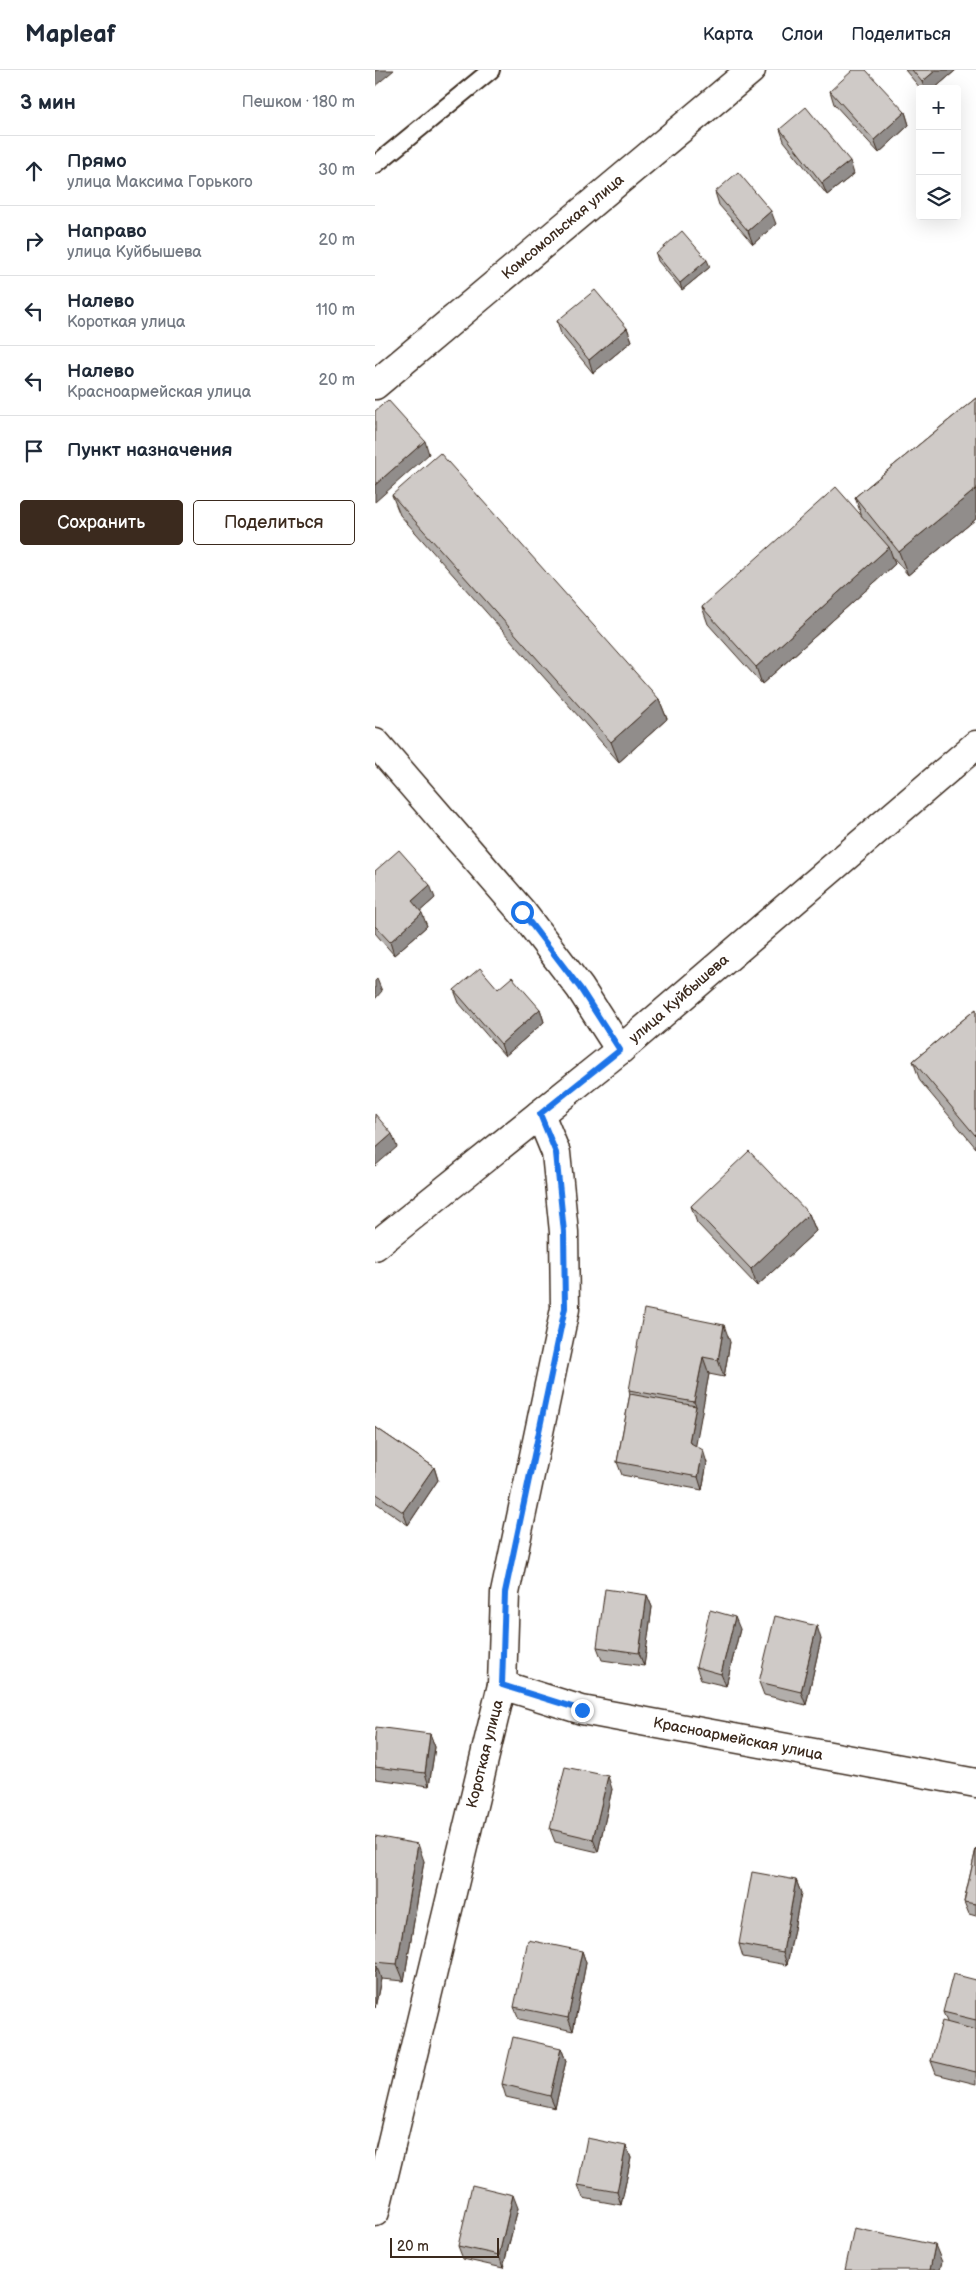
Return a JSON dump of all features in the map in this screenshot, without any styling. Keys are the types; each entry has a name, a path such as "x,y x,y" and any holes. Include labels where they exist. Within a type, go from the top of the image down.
{"street":[{"name":"Комсомольская улица","path":"377,378 751,70"},
{"path":"375,742 522,912 580,988 620,1050"},
{"name":"улица Куйбышева","path":"375,1246 620,1050 976,745"},
{"name":"Короткая улица","path":"375,2212 502,1685 505,1593 565,1308 564,1232 556,1153 540,1114"},
{"name":"Красноармейская улица","path":"502,1685 582,1710 976,1783"}],"lane":[{"path":"377,159 491,70"}],"building":[{"path":"853,70 866,70 905,112 874,140 830,91"},
{"path":"912,70 936,70 922,82"},
{"path":"806,107 850,161 822,183 780,129"},
{"path":"738,172 771,211 748,231 715,192"},
{"path":"682,231 707,260 680,283 656,254"},
{"path":"595,290 627,328 589,360 557,321"},
{"path":"976,398 976,489 899,552 855,497"},
{"path":"388,400 425,441 375,485 375,411"},
{"path":"440,453 659,699 611,742 392,495"},
{"path":"836,487 889,547 756,667 702,607"},
{"path":"399,850 430,885 412,901 422,913 390,942 375,926 375,871"},
{"path":"480,968 498,989 512,977 540,1009 501,1044 454,990"},
{"path":"976,1009 976,1134 975,1135 913,1061"},
{"path":"375,1114 392,1134 375,1149"},
{"path":"749,1151 809,1214 751,1269 691,1206"},
{"path":"644,1309 724,1325 718,1360 703,1357 694,1402 629,1390"},
{"path":"630,1394 696,1406 689,1442 703,1450 698,1477 617,1462"},
{"path":"375,1427 434,1467 403,1512 375,1493"},
{"path":"605,1589 647,1595 639,1653 597,1647"},
{"path":"710,1610 735,1617 721,1674 696,1667"},
{"path":"775,1616 817,1626 801,1692 759,1682"},
{"path":"376,1727 430,1734 425,1773 375,1767"},
{"path":"565,1767 608,1776 593,1839 550,1829"},
{"path":"375,1836 418,1844 397,1964 375,1962"},
{"path":"976,1849 976,1904 964,1902"},
{"path":"752,1872 796,1880 783,1952 739,1944"},
{"path":"528,1940 582,1951 568,2018 514,2007"},
{"path":"953,1974 976,1980 976,2020 943,2012"},
{"path":"942,2021 976,2030 976,2072 931,2061"},
{"path":"513,2037 561,2048 550,2096 502,2084"},
{"path":"587,2138 626,2146 617,2192 578,2185"},
{"path":"472,2185 513,2195 499,2255 458,2246"},
{"path":"854,2228 935,2245 930,2270 845,2270"}],"route":[{"path":"522,912 580,988 620,1050 540,1114 556,1153 564,1232 565,1308 505,1593 502,1685 582,1710"}]}
